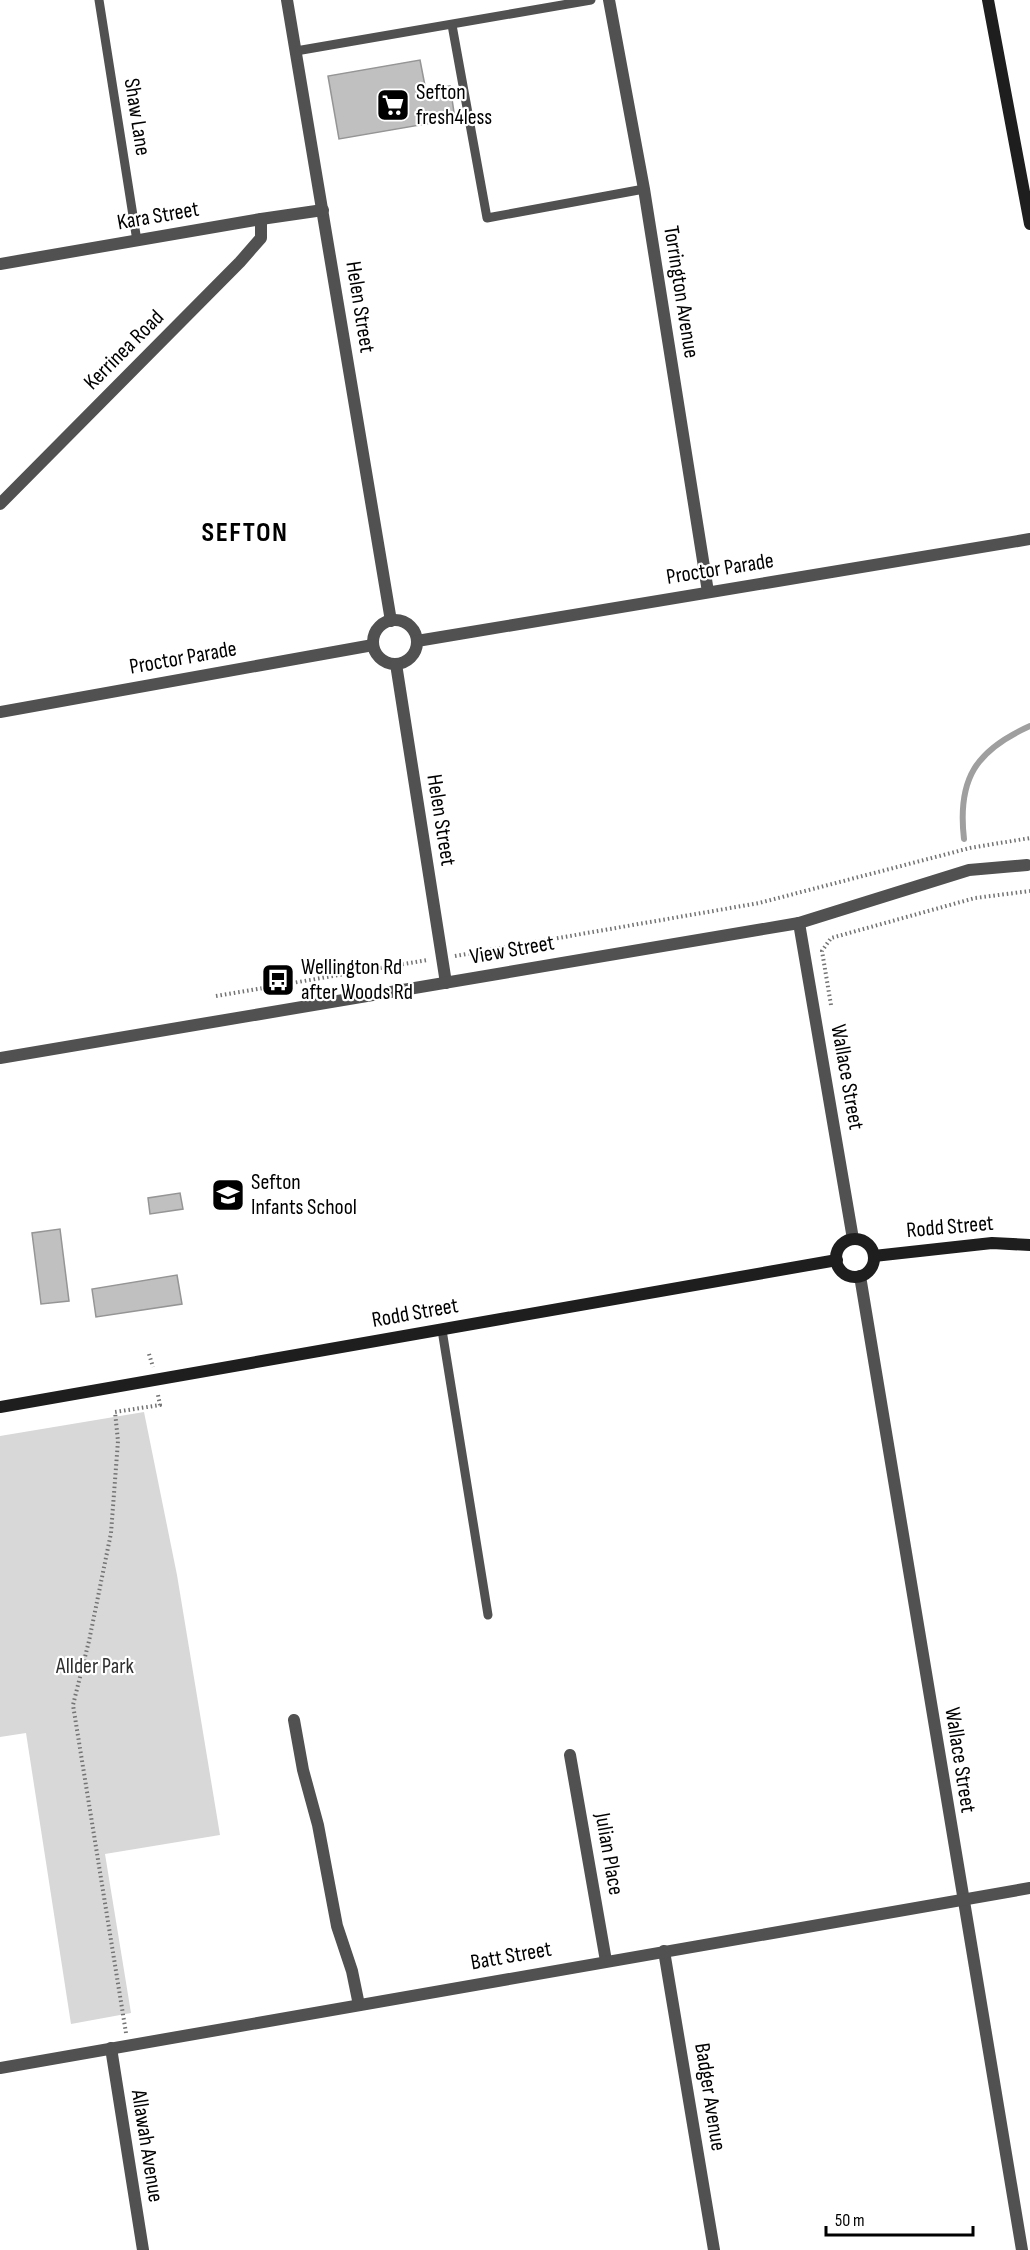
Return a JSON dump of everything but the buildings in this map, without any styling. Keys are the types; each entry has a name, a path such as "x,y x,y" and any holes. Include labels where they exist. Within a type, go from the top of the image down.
{"street":[{"name":"Helen Street","path":"287,0 391,621"},
{"name":"Torrington Avenue","path":"609,0 644,189 708,592"},
{"path":"988,0 1030,224"},
{"name":"Kara Street","path":"0,264 323,210"},
{"name":"Kerrinea Road","path":"0,504 240,262 261,238 261,219"},
{"name":"Proctor Parade","path":"417,641 1030,539"},
{"path":"391,621 407,623 412,628 417,641 416,650 412,656 396,664 378,658 373,645 376,631 380,626 391,621"},
{"name":"Proctor Parade","path":"0,712 373,645"},
{"name":"Helen Street","path":"396,664 446,983"},
{"name":"View Street","path":"0,1058 799,923 969,870 1027,865"},
{"name":"Wallace Street","path":"799,923 853,1239"},
{"path":"853,1239 868,1244 874,1256 873,1266 860,1276 845,1274 840,1269 837,1260 837,1251 845,1242 853,1239"},
{"name":"Rodd Street","path":"874,1256 992,1243 1030,1245"},
{"name":"Rodd Street","path":"0,1407 837,1260"},
{"name":"Wallace Street","path":"860,1276 1022,2250"},
{"path":"294,1720 303,1770 318,1825 337,1926 352,1971 359,2005"},
{"name":"Julian Place","path":"570,1755 606,1960"},
{"name":"Batt Street","path":"0,2067 1030,1888"},
{"name":"Badger Avenue","path":"664,1951 714,2250"},
{"name":"Allawah Avenue","path":"111,2048 143,2250"}],"lane":[{"name":"Shaw Lane","path":"99,0 137,241"},
{"path":"296,51 591,0"},
{"path":"452,25 487,218 644,189"},
{"path":"442,1330 488,1615"}],"path":[{"path":"216,996 759,903 970,848 1030,838"},
{"path":"833,1016 822,951 831,938 975,898 1030,891"},
{"path":"128,2045 73,1705 111,1533 118,1441 115,1412 160,1405 149,1354"}],"green space":[{"name":"Allder Park","path":"144,1412 177,1575 220,1835 105,1854 131,2013 71,2024 26,1733 0,1737 0,1436"}],"waterway":[{"path":"964,839 964,799 974,769 996,745 1030,726"}],"place":[{"name":"Sefton fresh4less","path":"393,105"},
{"name":"Wellington Rd after Woods Rd","path":"278,980"},
{"name":"Sefton Infants School","path":"228,1195"}],"district":[{"name":"SEFTON","path":"245,532"}]}
